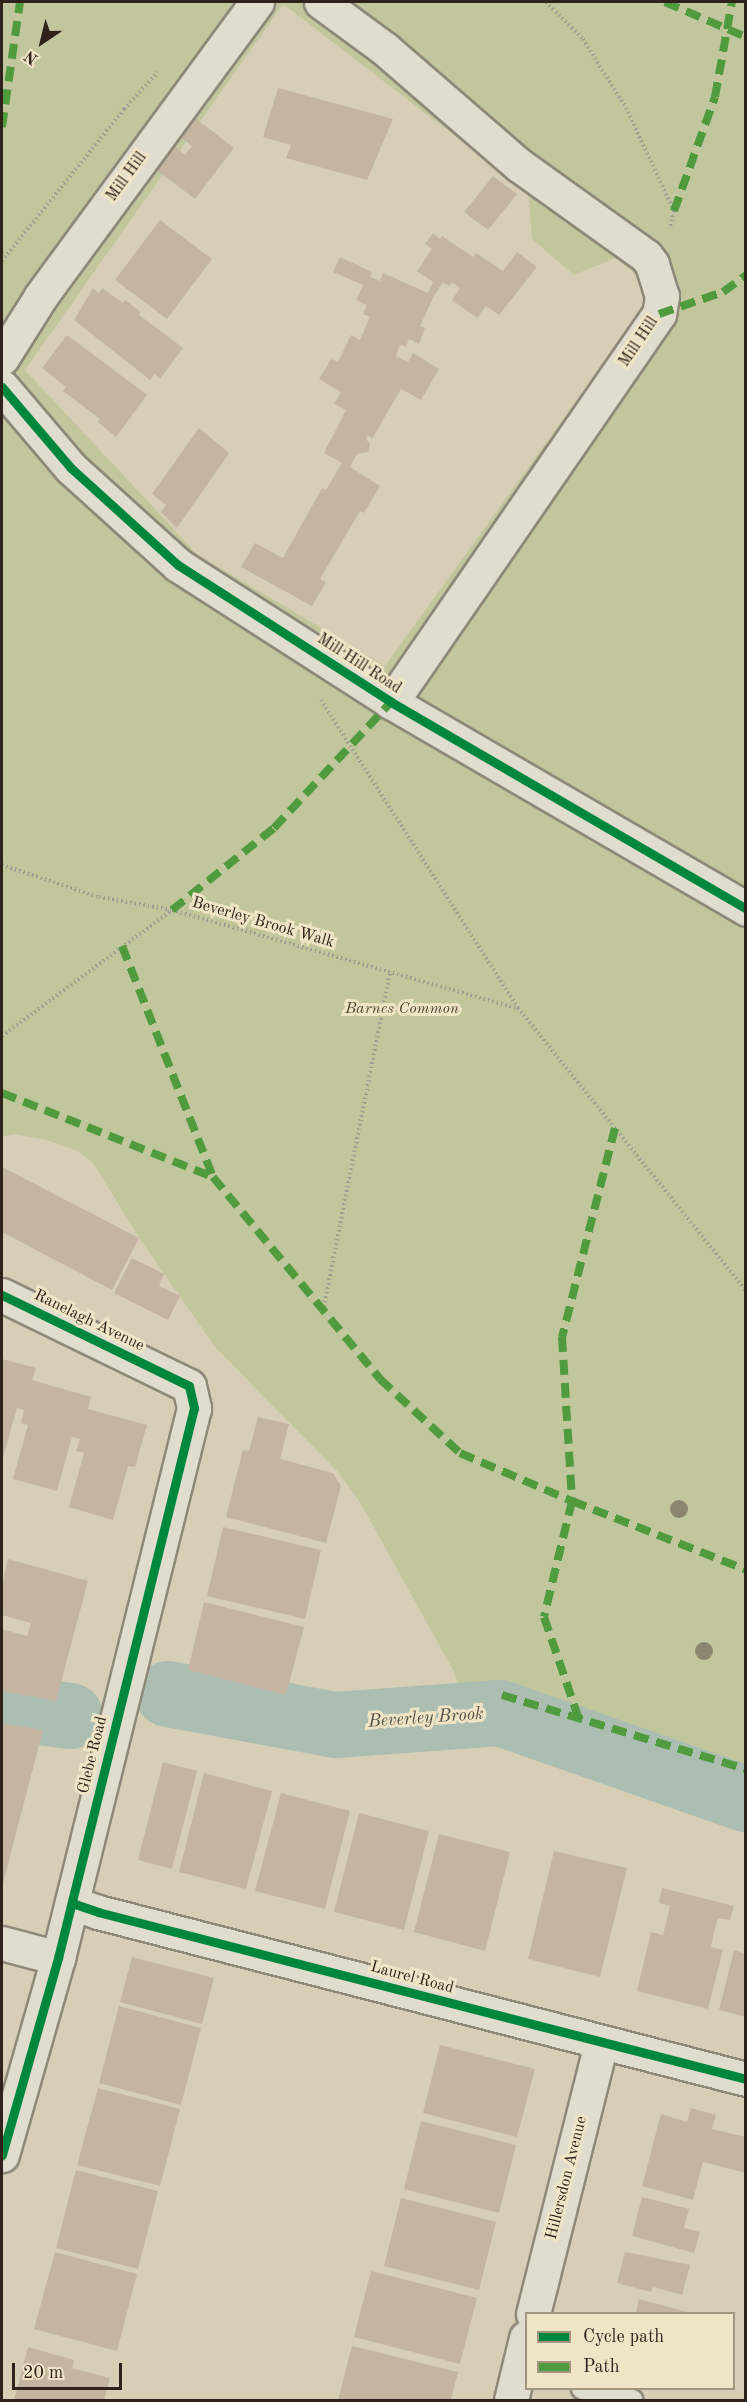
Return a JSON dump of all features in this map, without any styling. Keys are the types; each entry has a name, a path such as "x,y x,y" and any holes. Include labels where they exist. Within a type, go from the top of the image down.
{"street":[{"name":"Mill Hill","path":"2,358 41,296 251,6 257,2"},
{"name":"Mill Hill","path":"321,2 385,49 519,165 646,256 658,278 662,296 659,314 391,702"},
{"name":"Mill Hill Road","path":"2,387 71,468 178,565 391,702 746,909"},
{"name":"Ranelagh Avenue","path":"2,1295 164,1374"},
{"name":"Glebe Road","path":"2,2155 58,1958 194,1408 189,1386 164,1374"},
{"name":"Laurel Road","path":"72,1903 98,1912 746,2079"},
{"path":"2,1943 58,1958"},
{"name":"Hillersdon Avenue","path":"533,2312 601,2043"},
{"path":"518,2383 525,2344"}],"lane":[{"path":"590,2390 632,2400"}],"path":[{"path":"546,2 583,39 626,108 674,211 658,278"},
{"path":"2,261 124,110 163,68"},
{"path":"318,696 518,1008 746,1291"},
{"path":"2,1036 172,910"},
{"path":"323,1311 390,972"}],"green space":[{"name":"Barnes Common","path":"2,2 745,2 745,1784 460,1691 453,1670 360,1502 338,1472 215,1347 142,1242 93,1163 78,1151 46,1140 14,1134 2,1137","holes":["283,4 528,192 532,239 574,275 615,258 634,273 647,303 385,666 197,554 25,370"]}],"building":[{"path":"278,88 393,119 367,180 286,158 291,145 263,137"},
{"path":"190,114 234,148 195,199 151,166 169,142 185,155 192,146 175,133"},
{"path":"493,176 517,194 488,230 464,212"},
{"path":"160,220 212,259 167,319 115,280"},
{"path":"433,233 440,239 442,236 473,257 476,253 503,271 517,252 537,267 499,315 486,306 477,318 452,300 460,288 452,282 449,286 443,282 420,326 425,328 419,344 409,339 406,347 400,345 396,356 408,362 413,353 439,369 421,400 401,389 372,439 368,435 366,439 370,444 368,452 357,454 350,467 380,486 364,513 360,511 320,579 326,582 312,606 241,567 255,543 283,558 322,488 326,490 342,463 324,453 346,410 334,404 341,392 319,379 331,359 338,362 351,335 360,340 370,317 363,314 367,305 356,300 363,285 333,272 340,257 372,272 370,277 380,281 383,273 428,293 433,282 417,271 432,249 425,244"},
{"path":"93,288 99,293 102,288 123,303 125,300 141,312 139,315 183,348 160,379 155,374 150,380 74,320"},
{"path":"67,335 147,395 116,437 98,422 100,419 63,391 66,387 42,368"},
{"path":"199,428 229,453 177,528 161,512 166,505 152,494"},
{"path":"2,1167 139,1238 112,1290 2,1232"},
{"path":"132,1258 164,1274 159,1286 180,1296 168,1320 114,1293"},
{"path":"2,1359 36,1368 32,1380 91,1397 88,1409 147,1425 135,1467 128,1466 113,1520 69,1507 84,1453 76,1451 80,1439 72,1437 57,1491 13,1479 28,1425 21,1423 24,1410 17,1408 2,1461"},
{"path":"258,1417 289,1424 280,1459 333,1473 341,1486 326,1543 226,1517 243,1450 249,1451"},
{"path":"223,1527 321,1550 305,1619 207,1596"},
{"path":"8,1559 88,1581 56,1701 2,1691 2,1629 27,1636 31,1623 2,1615 2,1585"},
{"path":"204,1602 304,1627 286,1695 188,1670"},
{"path":"2,1723 43,1730 2,1887"},
{"path":"163,1762 197,1771 172,1869 138,1860"},
{"path":"204,1773 272,1791 246,1889 179,1872"},
{"path":"281,1793 350,1811 325,1909 255,1891"},
{"path":"359,1813 429,1831 404,1930 334,1912"},
{"path":"439,1834 510,1852 485,1951 414,1932"},
{"path":"554,1851 627,1868 600,1977 528,1959"},
{"path":"662,1888 734,1906 730,1920 718,1918 714,1932 711,1947 723,1950 708,2009 637,1991 651,1932 663,1935 670,1906 659,1903"},
{"path":"734,1950 746,1954 746,2017 719,2010"},
{"path":"132,1957 214,1978 202,2024 120,2002"},
{"path":"119,2006 201,2028 181,2105 99,2083"},
{"path":"440,2045 535,2069 517,2137 423,2113"},
{"path":"98,2088 180,2109 160,2186 77,2165"},
{"path":"691,2108 716,2115 712,2129 746,2137 746,2173 703,2162 693,2200 642,2186 661,2114 687,2122"},
{"path":"421,2121 516,2145 499,2213 404,2189"},
{"path":"76,2170 158,2191 138,2269 56,2248"},
{"path":"642,2197 689,2209 684,2228 700,2232 694,2253 632,2236"},
{"path":"401,2198 496,2222 479,2290 384,2266"},
{"path":"55,2252 137,2274 117,2351 34,2329"},
{"path":"625,2252 690,2265 682,2295 653,2287 651,2292 617,2283"},
{"path":"371,2271 477,2298 460,2364 354,2337"},
{"path":"639,2299 687,2312 636,2312"},
{"path":"352,2346 458,2372 451,2400 338,2400"},
{"path":"28,2347 74,2360 72,2368 110,2378 104,2400 14,2400"}],"waterway":[{"name":"Beverley Brook","path":"168,1694 336,1725 500,1713 746,1799"},
{"name":"Beverley Brook","path":"2,1707 70,1716"}],"marked path":[{"path":"2,127 20,2"},
{"path":"665,2 746,37"},
{"path":"674,211 715,97 732,2"},
{"path":"659,314 723,292 746,275"},
{"path":"172,910 274,828 391,702"},
{"path":"122,946 213,1177 380,1379 460,1453 572,1501 544,1617 579,1719"},
{"path":"2,1093 213,1177"},
{"path":"615,1128 562,1337 572,1501 746,1570"},
{"path":"502,1695 746,1769"}],"cycle path":[{"path":"2,387 71,468 178,565 391,702 746,909"},
{"path":"2,1295 189,1386 194,1408 58,1958 2,2155"},
{"path":"72,1903 98,1912 746,2079"}]}
